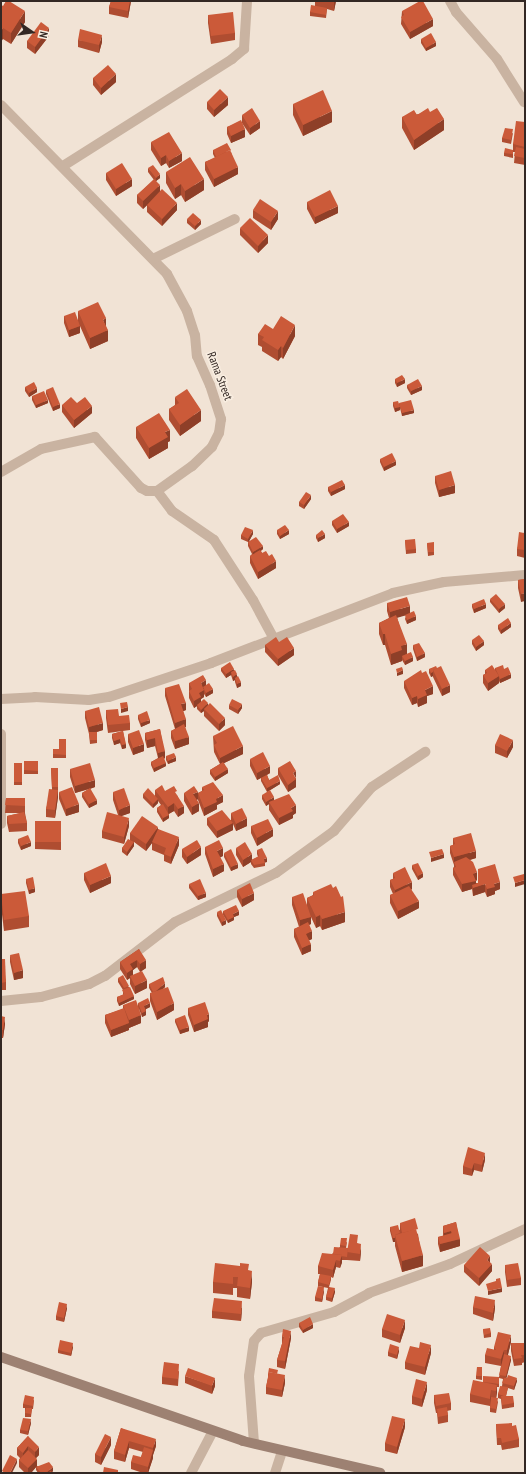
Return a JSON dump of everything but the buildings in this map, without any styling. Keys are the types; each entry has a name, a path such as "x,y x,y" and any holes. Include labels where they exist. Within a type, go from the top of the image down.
{"main road":[{"path":"1,1357 213,1431 282,1451 380,1473"}],"street":[{"path":"63,166 244,49 247,1"},
{"path":"450,1 456,12 497,59 524,102"},
{"name":"Rama Street","path":"1,104 153,259 178,291 187,311 195,335 197,356 210,385 221,419 219,433 212,447 192,466 157,491"},
{"path":"153,259 235,219"},
{"path":"1,472 41,449 95,437 141,488 147,491 157,491 172,511 214,540 253,600 274,639"},
{"path":"1,699 35,697 89,700 110,697 165,680 393,593 444,582 525,575"},
{"path":"1,734 1,824"},
{"path":"1,1002 41,997 89,984 105,976 175,922 276,872 334,831 372,787 425,752"},
{"path":"254,1443 248,1376 254,1341 261,1333 334,1312 369,1293 450,1264 525,1230"},
{"path":"191,1473 213,1431"},
{"path":"275,1473 282,1451"}]}
